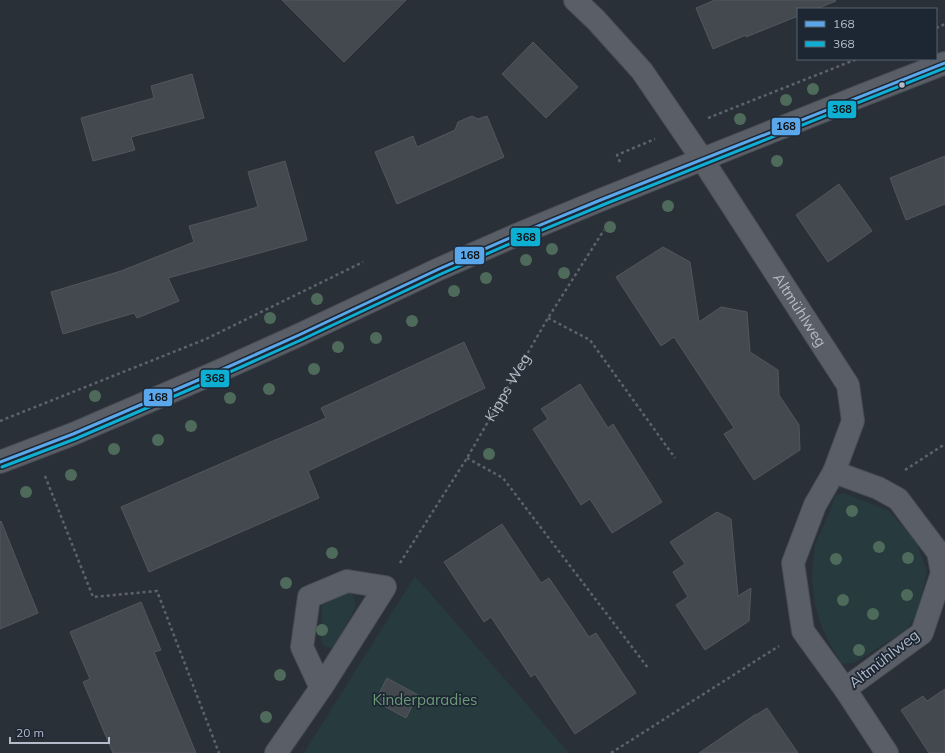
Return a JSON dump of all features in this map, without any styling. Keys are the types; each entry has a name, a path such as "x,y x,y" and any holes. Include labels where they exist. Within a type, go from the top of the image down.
{"street":[{"name":"Altmühlweg","path":"575,0 596,20 642,71 702,159 848,385 853,421 834,472 815,505 793,563 803,631 845,689 887,753"},
{"path":"0,462 73,434 219,371 439,269 514,236 702,159 945,64"},
{"name":"Altmühlweg","path":"834,472 878,488 898,499 938,552 942,573 922,633 845,689"},
{"path":"276,753 321,688 385,587 347,581 309,597 302,647 321,688"}],"path":[{"path":"705,119 854,60"},
{"name":"Kipps Weg","path":"385,587 466,458 548,318 606,227"},
{"path":"0,421 206,339 362,262"},
{"path":"548,318 590,340 675,458"},
{"path":"878,488 945,444"},
{"path":"35,449 93,597 157,591 219,753"},
{"path":"466,458 503,478 648,668"},
{"path":"611,753 803,631"}],"green space":[{"path":"844,493 889,511 916,541 927,572 917,614 906,630 854,663 841,664 822,628 815,605 812,577 815,544 829,514 835,496"},
{"name":"Kinderparadies","path":"415,576 569,753 304,753"},
{"path":"346,590 352,593 355,600 355,608 336,644 331,648 324,646 321,639 322,601"}],"building":[{"path":"282,0 406,0 344,62"},
{"path":"715,0 836,1 818,8 797,8 797,16 713,49 696,8"},
{"path":"533,42 578,87 546,118 502,74"},
{"path":"192,74 204,118 131,137 135,150 93,161 81,118 154,98 151,86"},
{"path":"472,116 478,119 487,116 504,157 397,204 375,152 413,136 417,147 455,130 458,122"},
{"path":"945,156 945,204 906,220 890,178"},
{"path":"285,161 307,240 168,278 179,301 137,318 134,313 63,334 51,292 121,271 194,242 189,226 258,207 248,172"},
{"path":"839,184 872,231 828,262 796,215"},
{"path":"663,247 690,262 699,322 721,307 747,312 750,352 778,370 779,395 799,425 800,450 754,480 724,434 734,428 674,337 661,346 616,277"},
{"path":"464,342 485,388 308,471 319,498 149,572 121,507 326,418 321,408"},
{"path":"580,384 608,428 613,424 662,502 612,533 590,499 581,505 533,429 548,419 541,409"},
{"path":"717,512 731,519 738,596 751,588 749,621 705,650 676,605 688,597 673,572 685,564 670,542"},
{"path":"1,521 38,613 0,629 0,522"},
{"path":"502,524 541,583 549,578 589,637 596,633 636,693 575,734 535,674 531,677 491,617 484,622 444,562"},
{"path":"141,602 161,650 154,652 196,753 113,753 83,682 90,679 70,632"},
{"path":"387,678 418,695 406,718 375,701"},
{"path":"945,689 945,753 929,753 901,710 923,696 927,701"},
{"path":"767,708 798,753 699,753 756,714"}],"transit line":[{"name":"168","path":"0,462 73,434 219,371 439,269 521,233 945,63"},
{"name":"368","path":"2,467 75,439 221,376 441,274 523,238 945,68"}]}
